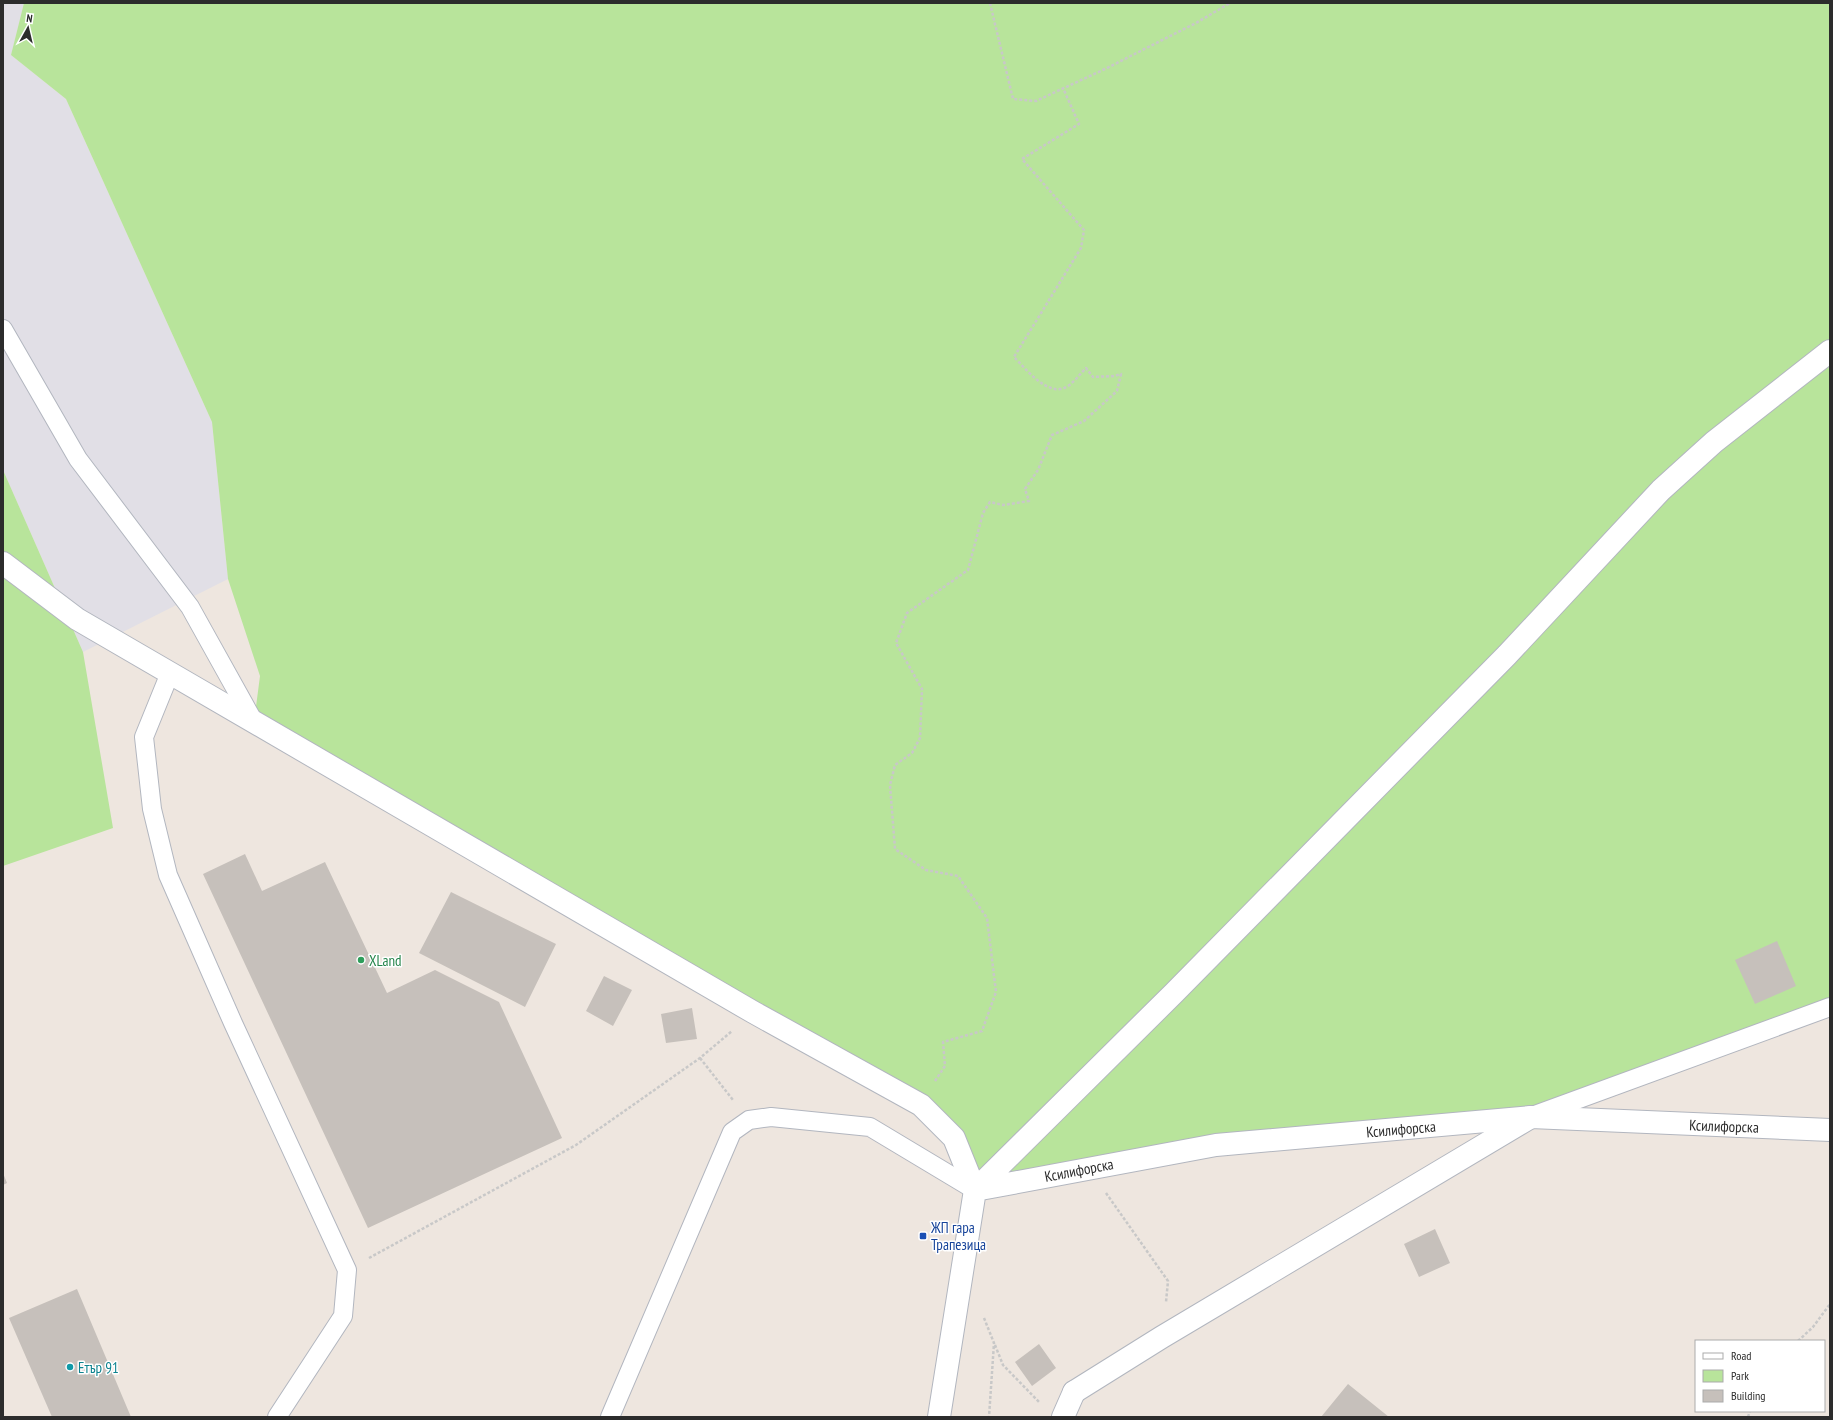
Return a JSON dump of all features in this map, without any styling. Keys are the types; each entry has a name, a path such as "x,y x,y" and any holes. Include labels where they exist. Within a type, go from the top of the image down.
{"street":[{"path":"975,1190 1174,993 1507,655 1661,490 1714,442 1830,351"},
{"path":"3,564 77,619 753,1012 921,1105 954,1138 975,1190 939,1417"},
{"path":"1063,1417 1074,1392 1162,1336 1531,1117"},
{"name":"Ксилифорска","path":"975,1190 1216,1145 1531,1117 1830,1130"}],"lane":[{"path":"3,329 78,459 190,608 254,722"},
{"path":"170,673 144,737 152,809 168,875 233,1023 347,1270 343,1316 277,1417"},
{"path":"1531,1117 1830,1007"},
{"path":"610,1417 732,1132 750,1120 771,1116 870,1127 975,1190"}],"path":[{"path":"990,3 1013,99 1036,101 1175,34 1230,3"},
{"path":"921,1105 945,1066 942,1042 982,1031 996,992 987,918 958,876 926,870 895,849 890,784 895,766 912,752 920,738 922,689 896,643 907,613 968,570 983,513 990,502 1003,505 1029,501 1025,489 1038,470 1052,435 1084,421 1117,391 1121,374 1114,376 1093,377 1086,368 1067,387 1056,390 1044,386 1014,357 1081,248 1084,230 1022,159 1079,124 1063,88"},
{"path":"347,1270 576,1145 700,1058 753,1012"},
{"path":"700,1058 750,1120"},
{"path":"1087,1168 1168,1281 1162,1336"},
{"path":"1799,1340 1813,1327 1830,1304"},
{"path":"983,1316 1003,1365 1021,1384"},
{"path":"990,1417 994,1343"}],"shaded area":[{"path":"3,3 24,3 11,55 66,99 212,422 228,579 83,652 3,470"}],"green space":[{"path":"24,3 1830,3 1830,1007 1531,1117 1216,1145 975,1190 954,1138 254,722 260,676 228,579 212,422 66,99 11,55"},
{"path":"3,470 83,652 113,828 3,866"}],"building":[{"path":"245,854 262,891 325,862 387,993 435,970 499,1002 562,1138 368,1228 203,874"},
{"path":"451,892 556,944 525,1007 419,953"},
{"path":"1777,941 1796,986 1755,1004 1735,960"},
{"path":"604,976 632,990 613,1026 586,1011"},
{"path":"692,1008 697,1039 666,1043 661,1014"},
{"path":"3,1173 7,1183 3,1185"},
{"path":"1435,1229 1450,1263 1419,1277 1404,1244"},
{"name":"Етър 91","path":"77,1289 131,1417 52,1417 9,1318"},
{"path":"1039,1344 1056,1368 1032,1386 1015,1362"},
{"path":"1348,1384 1389,1417 1321,1417"}],"place":[{"name":"XLand","path":"361,960"},
{"name":"ЖП гара Трапезица","path":"923,1236"},
{"name":"Етър 91","path":"70,1367"}]}
